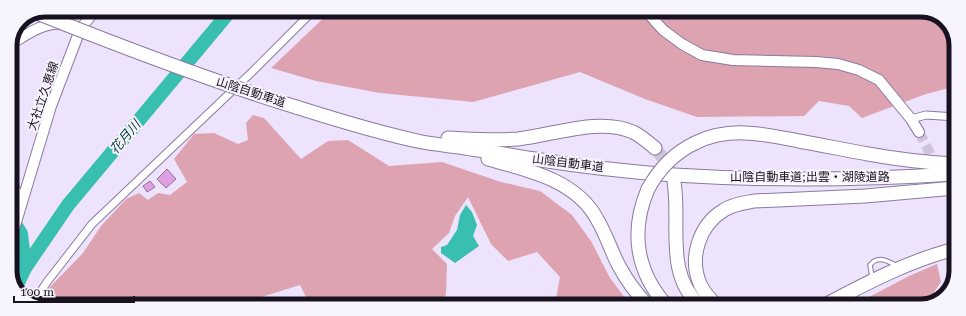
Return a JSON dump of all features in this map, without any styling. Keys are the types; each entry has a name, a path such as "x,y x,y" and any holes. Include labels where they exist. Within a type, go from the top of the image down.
{"highway":[{"name":"山陰自動車道","path":"47,17 171,65 237,88 296,104"},
{"name":"山陰自動車道","path":"59,17 232,82 383,133 540,160 669,178"},
{"path":"423,139 496,140 533,137 582,128 609,126 622,128 633,132 655,148"},
{"path":"661,299 652,287 641,262 637,233 639,218 642,204 655,177 665,164 695,142 716,135 732,132 748,132 768,134 869,154 949,163"},
{"path":"423,139 529,171 561,184 583,199 597,218 619,266 632,288 642,299"},
{"name":"山陰自動車道;出雲・湖陵道路","path":"669,178 821,179 888,178 949,174"},
{"path":"669,178 676,206 677,262 681,277 694,299"},
{"path":"711,299 705,292 697,275 696,253 699,240 705,229 713,218 725,209 738,204 754,201 865,196 949,189"},
{"path":"838,299 899,268 949,250"},
{"path":"855,299 909,272 940,260 949,258"}],"street":[{"name":"大社立久恵線","path":"17,220 52,106 80,30 90,17"},
{"path":"37,297 92,224 307,17"},
{"path":"651,17 663,30 682,44 702,55 733,60 838,64 859,70 879,80 911,119 919,132"},
{"path":"18,40 43,26 53,23 64,24 80,30"},
{"path":"911,119 926,115 949,117"},
{"path":"17,191 23,200"}],"shaded area":[{"path":"325,17 921,17 933,20 942,27 947,34 949,43 949,88 926,94 862,118 849,106 819,101 804,116 697,117 645,99 580,72 473,102 380,93 316,81 271,68"},
{"path":"253,115 264,118 301,159 328,141 348,140 389,166 442,162 501,182 540,191 572,215 591,241 610,278 626,299 556,299 560,277 537,252 508,261 491,244 468,197 455,216 449,233 432,249 447,264 446,294 444,299 307,299 300,285 255,299 43,299 50,287 83,253 101,226 126,199 139,193 148,200 158,193 170,195 187,182 174,159 194,134 214,133 238,144 248,140 246,123"},
{"path":"466,205 472,212 477,225 473,236 479,246 455,263 441,253 441,247 447,245 457,230 460,215"},
{"path":"937,264 941,282 930,298 865,299 909,276"}],"building":[{"path":"167,169 176,179 166,188 157,179"},
{"path":"150,181 155,187 147,192 143,186"}],"waterway":[{"name":"花月川","path":"19,281 25,268 68,205 225,17"},
{"path":"17,227 21,234 25,268"}],"tunnel":[{"path":"919,132 949,190"},
{"path":"655,148 663,158 671,174"}]}
